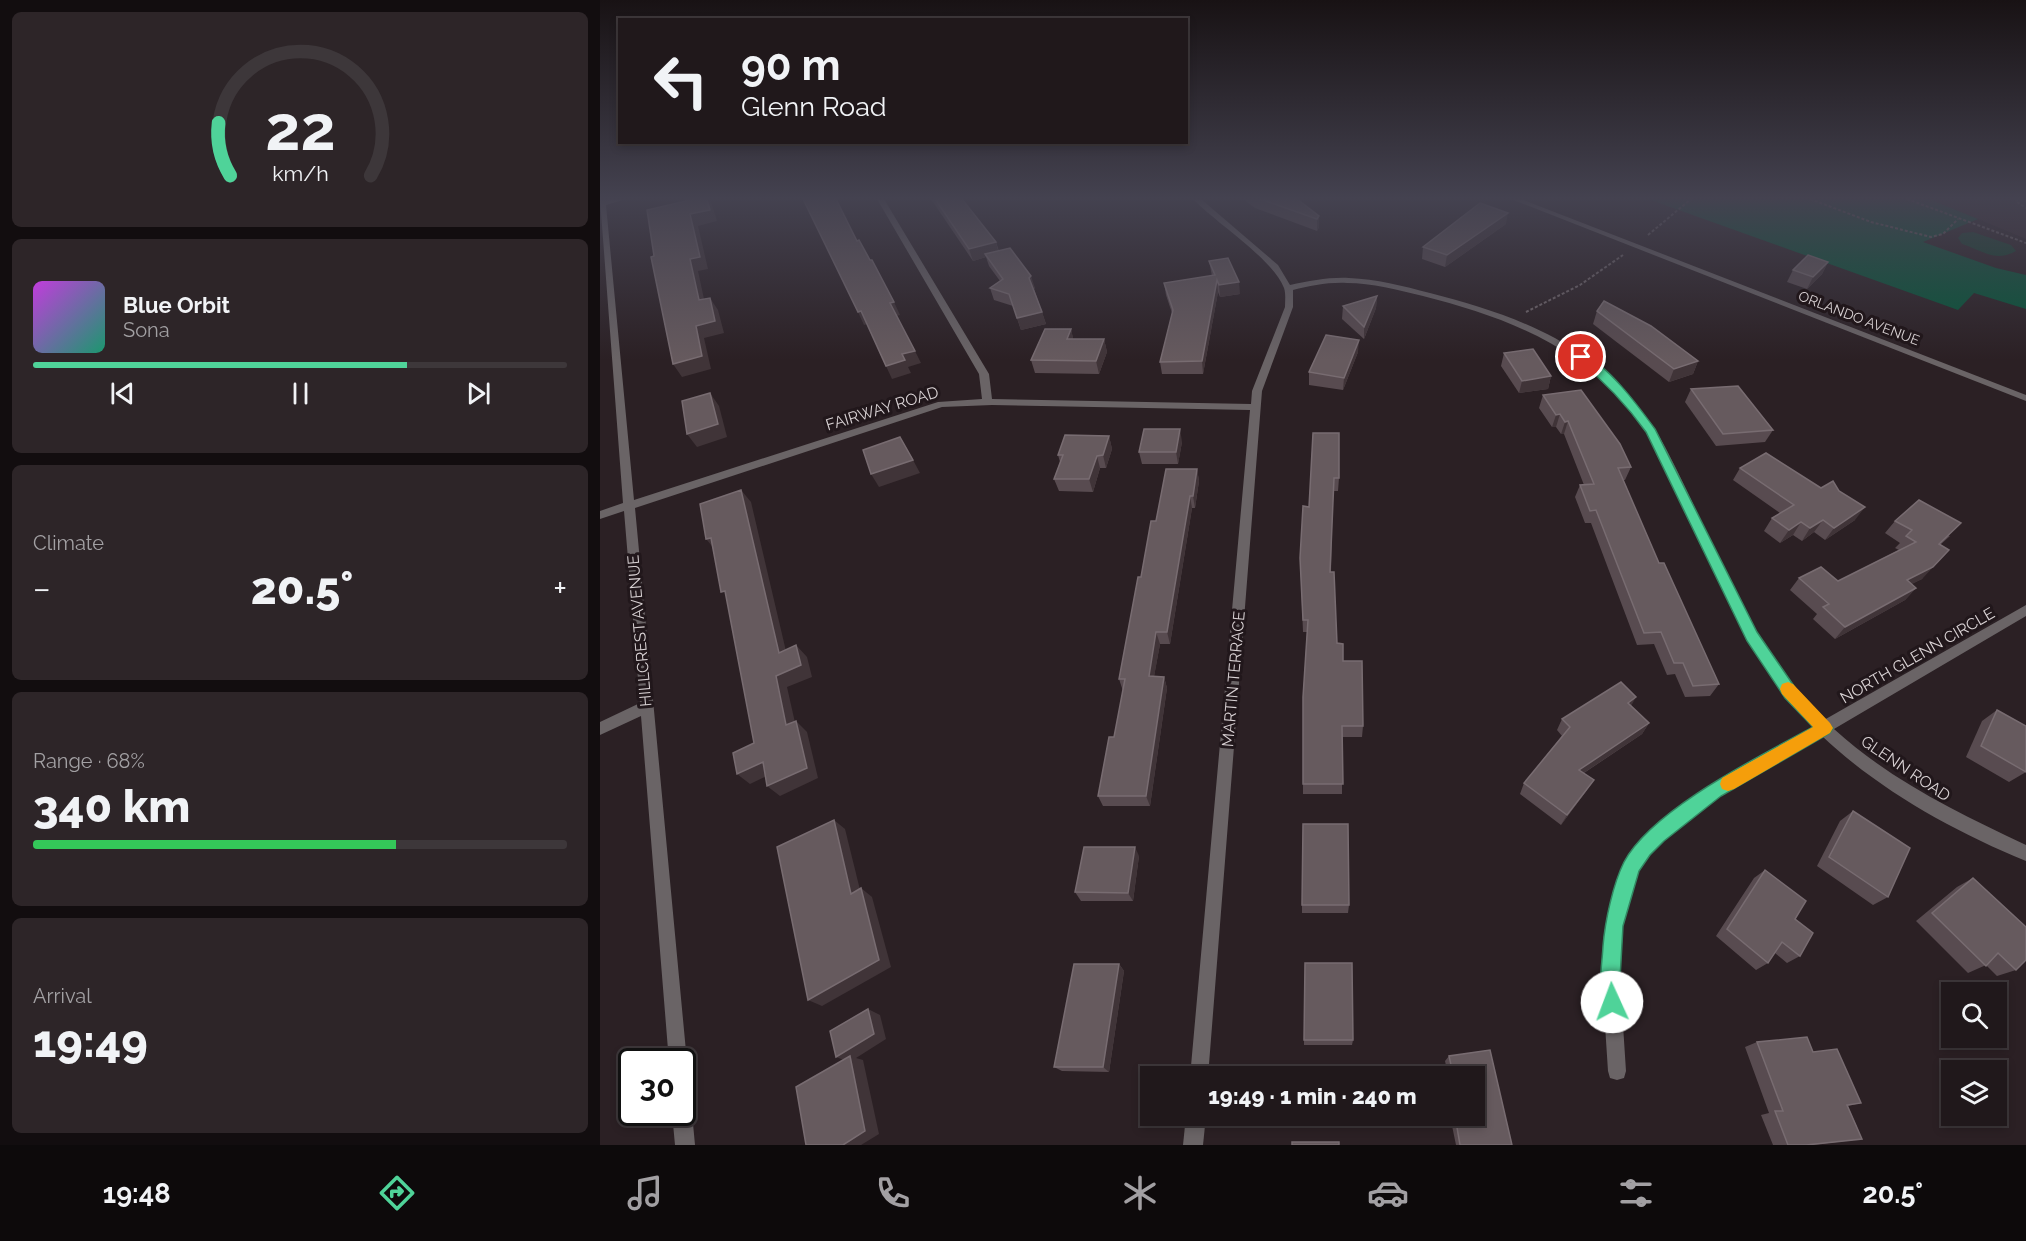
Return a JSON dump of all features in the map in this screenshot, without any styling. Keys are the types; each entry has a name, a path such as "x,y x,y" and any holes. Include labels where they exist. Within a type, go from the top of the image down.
{"street":[{"name":"HILLCREST AVENUE","path":"605,252 677,1048"},
{"path":"912,252 984,374 988,404"},
{"path":"1258,252 1275,267 1288,288"},
{"name":"ORLANDO AVENUE","path":"1651,252 2026,398"},
{"name":"GLENN ROAD","path":"1288,288 1337,280 1378,283 1409,290 1503,316 1545,336 1581,357 1612,382 1651,431 1752,636 1791,693 1855,756 1890,782 1950,818 2026,853"},
{"name":"MARTIN TERRACE","path":"1200,1066 1257,391 1289,307 1288,288"},
{"name":"FAIRWAY ROAD","path":"600,515 925,408 955,403 1256,407"},
{"name":"NORTH GLENN CIRCLE","path":"1617,1071 1611,979 1614,926 1631,867 1657,835 1715,791 2026,610"},
{"path":"600,729 646,707"},
{"path":"683,1126 685,1145"},
{"path":"1193,1145 1195,1126"}],"path":[{"path":"1523,314 1580,285 1626,253"}],"shaded area":[{"path":"1797,252 1952,252 1996,268 2026,275 2026,309 1974,293 1958,310"},
{"path":"1985,252 2012,252 2002,256"}],"building":[{"path":"653,252 699,252 700,257 690,259 699,300 710,298 715,321 696,326 702,356 673,364 651,257 654,256"},
{"path":"829,252 866,252 894,302 890,303 915,351 902,354 905,360 886,366 861,311 858,312"},
{"path":"1013,252 1031,276 1029,278 1042,312 1017,318 1009,294 990,288 1003,279 985,254"},
{"path":"1808,255 1828,262 1813,277 1793,270"},
{"path":"1228,258 1239,282 1219,285 1217,280 1202,361 1160,362 1173,310 1164,283 1215,275 1209,261"},
{"path":"1377,296 1364,327 1343,306"},
{"path":"1604,301 1651,326 1698,361 1674,369 1597,311"},
{"path":"1045,329 1071,329 1067,339 1104,339 1096,361 1031,360"},
{"path":"1326,335 1359,340 1344,378 1309,372"},
{"path":"1533,349 1551,376 1522,381 1504,353"},
{"path":"1738,386 1773,430 1723,434 1691,389"},
{"path":"1581,390 1620,444 1631,467 1618,468 1659,563 1664,563 1719,684 1693,686 1683,663 1674,663 1661,632 1644,633 1596,510 1590,511 1580,485 1594,484 1568,421 1565,422 1560,414 1556,415 1543,395"},
{"path":"710,393 718,424 687,434 682,401"},
{"path":"1144,429 1180,429 1176,452 1139,452"},
{"path":"1313,433 1339,433 1339,478 1334,478 1330,572 1334,572 1337,643 1343,644 1343,661 1362,661 1363,726 1342,726 1343,784 1303,784 1303,697 1308,620 1303,620 1300,558 1303,506 1309,507"},
{"path":"1065,435 1109,436 1103,455 1097,456 1089,479 1054,479 1063,455 1058,455"},
{"path":"900,437 913,460 871,474 863,450"},
{"path":"1766,453 1821,488 1833,481 1839,491 1865,507 1834,528 1823,520 1810,528 1801,522 1789,530 1772,518 1794,505 1740,468"},
{"path":"1166,469 1197,469 1193,496 1190,496 1167,632 1156,632 1149,676 1164,677 1146,796 1098,796 1109,737 1114,737 1125,679 1119,679 1138,577 1141,577 1151,521 1156,521"},
{"path":"741,490 779,653 796,645 801,665 776,676 786,725 796,721 807,768 767,786 763,762 737,774 733,753 754,743 725,591 721,592 711,538 706,539 700,504"},
{"path":"1919,500 1961,523 1939,544 1949,550 1933,567 1907,580 1916,588 1845,627 1823,607 1829,604 1799,578 1821,567 1838,581 1916,542 1906,536 1912,530 1895,521"},
{"path":"1621,682 1636,697 1628,703 1649,723 1579,770 1594,780 1567,815 1524,783 1570,727 1562,719"},
{"path":"1997,710 2026,726 2026,772 1981,746"},
{"path":"1853,811 1910,848 1888,897 1829,857"},
{"path":"834,820 851,894 861,888 879,960 808,1000 777,847"},
{"path":"1303,824 1348,824 1349,905 1302,905"},
{"path":"1084,847 1135,847 1128,893 1075,892"},
{"path":"1765,870 1806,901 1795,919 1813,933 1800,956 1782,942 1768,963 1727,929"},
{"path":"1973,878 2026,927 2026,960 2016,970 1998,953 1986,966 1932,913"},
{"path":"1305,963 1352,963 1353,1040 1304,1040"},
{"path":"1074,964 1119,964 1103,1067 1054,1067"},
{"path":"868,1009 874,1034 836,1057 830,1031"},
{"path":"1807,1037 1813,1052 1837,1049 1861,1103 1847,1105 1862,1139 1788,1145 1775,1111 1783,1111 1757,1042"},
{"path":"1490,1050 1512,1145 1460,1145 1457,1126 1485,1126 1485,1066 1451,1066 1449,1056"},
{"path":"850,1056 865,1131 843,1145 806,1145 796,1087"},
{"path":"1292,1142 1339,1142 1339,1145 1292,1145"}],"slow traffic":[{"path":"1728,784 1825,728 1788,689"}],"route":[{"path":"1581,357 1612,382 1651,431 1752,636 1791,693 1825,728 1715,791 1657,835 1644,849 1631,867 1614,926 1612,1002"}]}
